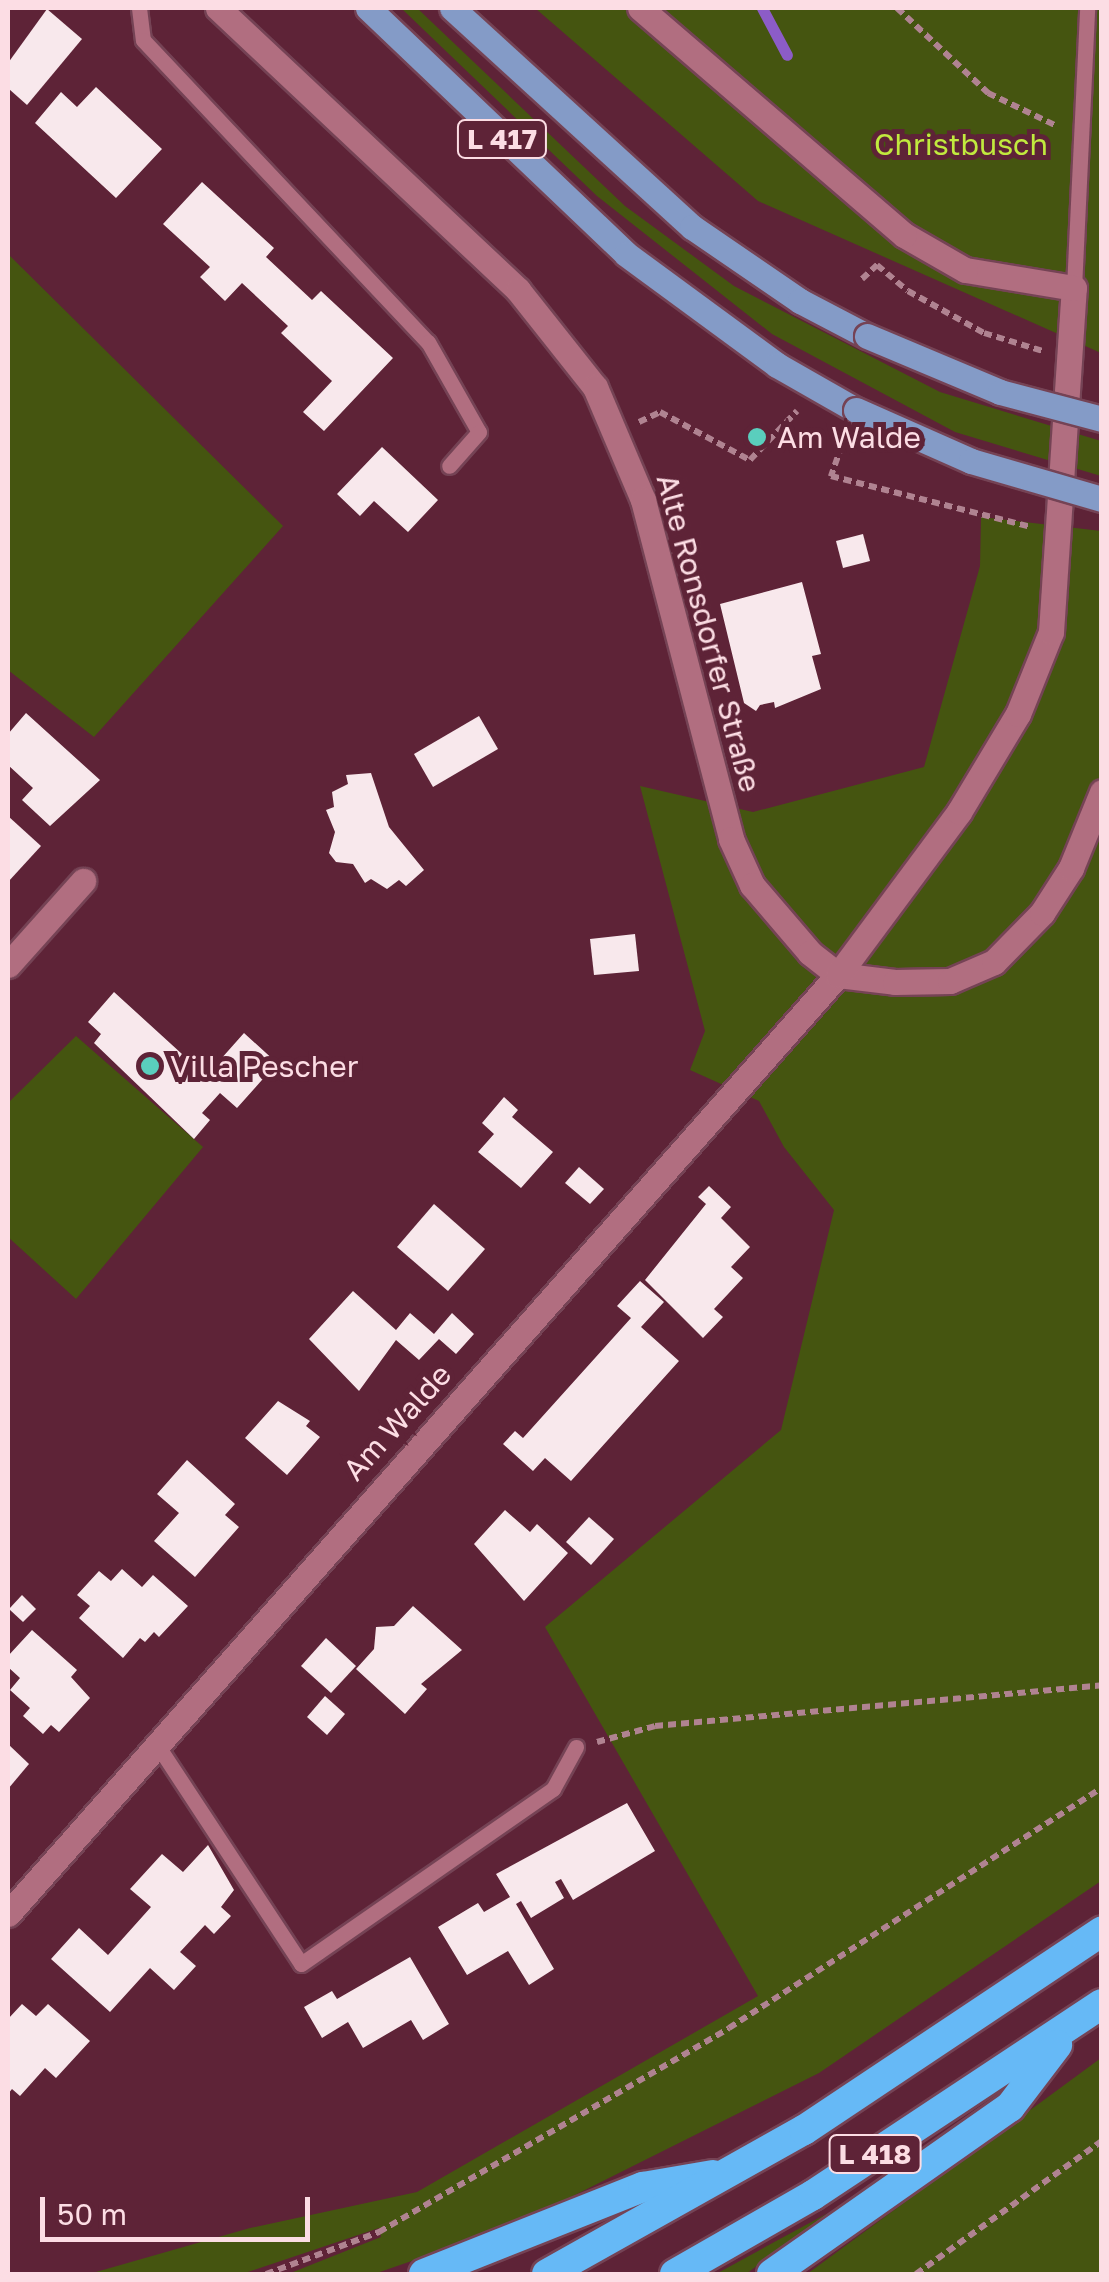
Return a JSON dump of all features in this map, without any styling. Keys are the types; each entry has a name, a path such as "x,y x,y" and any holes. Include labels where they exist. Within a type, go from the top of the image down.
{"highway":[{"name":"L 418","path":"547,2274 736,2171 938,2044 1102,1931"},
{"name":"L 418","path":"675,2274 813,2195 1102,2004"},
{"path":"772,2274 1010,2107 1070,2026"},
{"path":"424,2274 643,2187 736,2171"}],"main road":[{"name":"L 417","path":"368,8 626,254 777,365 856,410 971,461 1102,499"},
{"name":"L 417","path":"452,8 692,228 800,301 867,336 1000,392 1102,419"}],"street":[{"name":"Alte Ronsdorfer Straße","path":"218,8 518,290 595,387 643,500 731,839 779,921 838,975"},
{"path":"640,8 904,235 965,270 1074,288"},
{"name":"Am Walde","path":"8,1914 838,975 969,796 1018,714 1051,632 1074,361 1074,288"},
{"path":"838,975 950,982 994,962 1052,898 1102,792"},
{"path":"8,965 83,881"}],"lane":[{"path":"138,8 143,40 428,342 478,432 449,466"},
{"path":"1074,288 1087,8"},
{"path":"156,1743 301,1964 553,1789 576,1748"}],"path":[{"path":"897,8 988,93 1080,137"},
{"path":"862,278 877,265 908,291 984,333 1074,361"},
{"path":"637,424 660,412 750,460 778,434"},
{"path":"835,467 831,476 1046,531"},
{"path":"576,1748 674,1724 1102,1684"},
{"path":"266,2274 378,2232 647,2076 1102,1788"},
{"path":"916,2274 1102,2141"}],"green space":[{"path":"401,8 417,8 625,206 734,286 940,392 1101,441 1101,476 955,432 772,334 597,196"},
{"name":"Christbusch","path":"535,8 1101,8 1101,353 758,201"},
{"path":"8,254 283,526 94,737 8,670"},
{"path":"981,517 1101,531 1101,1881 819,2073 513,2226 374,2274 288,2274 381,2237 379,2228 242,2274 89,2274 250,2228 417,2192 758,1996 545,1627 781,1430 834,1210 784,1147 759,1101 690,1070 705,1031 640,786 753,812 924,767 980,566"},
{"path":"76,1036 203,1147 76,1299 8,1237 8,1103"},
{"path":"1101,2058 1101,2274 807,2274"},
{"path":"828,2213 746,2274 716,2274 778,2240"}],"building":[{"path":"47,9 82,39 27,105 9,89 8,63"},
{"path":"96,87 162,149 116,198 35,123 61,92 77,107"},
{"path":"202,182 274,248 266,257 312,300 321,291 393,358 324,431 303,412 332,381 281,333 288,326 242,283 225,301 200,277 210,267 163,224"},
{"path":"382,447 438,500 408,532 374,501 360,516 337,494"},
{"path":"863,534 870,561 843,568 836,541"},
{"path":"802,582 821,654 812,656 821,689 775,708 774,702 760,705 756,711 744,703 720,604"},
{"path":"26,713 100,780 50,826 22,800 33,788 8,765 8,734"},
{"path":"479,716 498,749 433,787 414,754"},
{"path":"371,773 389,827 424,870 406,886 399,880 387,889 371,879 365,883 353,864 336,862 329,853 335,832 326,810 334,807 332,792 348,784 346,775"},
{"path":"8,816 41,846 8,882"},
{"path":"635,934 639,971 594,975 590,939"},
{"name":"Villa Pescher","path":"114,992 182,1054 176,1062 183,1069 188,1063 204,1078 244,1033 277,1063 237,1108 220,1093 202,1113 210,1120 194,1139 94,1043 101,1034 88,1022"},
{"path":"504,1097 518,1110 512,1117 553,1152 521,1188 478,1152 494,1134 482,1123"},
{"path":"579,1167 604,1189 590,1204 565,1183"},
{"path":"709,1186 731,1207 721,1218 750,1247 731,1267 743,1278 714,1309 723,1317 703,1338 645,1280 706,1204 698,1197"},
{"path":"434,1204 485,1249 448,1291 397,1247"},
{"path":"640,1281 664,1302 641,1327 679,1361 571,1481 545,1458 533,1471 503,1444 515,1431 523,1438 631,1318 617,1306"},
{"path":"353,1291 396,1330 410,1313 434,1334 452,1313 474,1334 456,1354 439,1339 419,1360 396,1340 359,1391 309,1339"},
{"path":"278,1401 310,1421 306,1426 320,1437 287,1475 245,1438"},
{"path":"187,1460 235,1504 225,1515 239,1527 195,1577 154,1541 179,1513 157,1494"},
{"path":"505,1510 530,1532 537,1524 568,1553 524,1601 474,1544"},
{"path":"589,1517 614,1539 591,1565 566,1542"},
{"path":"122,1569 142,1587 153,1575 188,1606 159,1637 154,1632 145,1642 140,1638 123,1658 79,1618 90,1606 77,1595 99,1571 111,1581"},
{"path":"22,1595 36,1609 23,1622 9,1609"},
{"path":"413,1606 462,1650 421,1684 427,1689 405,1714 356,1669 374,1649 376,1627 394,1626"},
{"path":"32,1630 77,1670 71,1677 90,1698 59,1732 51,1725 43,1734 23,1716 30,1708 10,1690 20,1678 8,1667 8,1656"},
{"path":"326,1638 356,1666 331,1693 301,1666"},
{"path":"325,1696 345,1714 327,1735 307,1717"},
{"path":"8,1744 29,1764 8,1789"},
{"path":"627,1803 655,1851 573,1900 561,1879 555,1882 564,1898 531,1918 521,1901 516,1904 554,1969 529,1985 508,1951 467,1975 438,1927 478,1903 484,1912 510,1897 496,1874"},
{"path":"208,1845 234,1890 221,1907 231,1916 214,1934 205,1925 180,1952 196,1966 174,1990 150,1968 110,2012 51,1959 79,1928 108,1955 151,1907 130,1889 162,1854 183,1872"},
{"path":"410,1957 449,2024 423,2040 411,2020 363,2048 348,2022 322,2038 304,2007 332,1991 337,1999"},
{"path":"22,2004 36,2016 48,2004 90,2041 56,2078 45,2068 20,2096 12,2089 8,2094 8,2019"}],"waterway":[{"path":"762,8 787,55"}],"place":[{"name":"Am Walde","path":"757,437"},
{"name":"Villa Pescher","path":"150,1066"}]}
